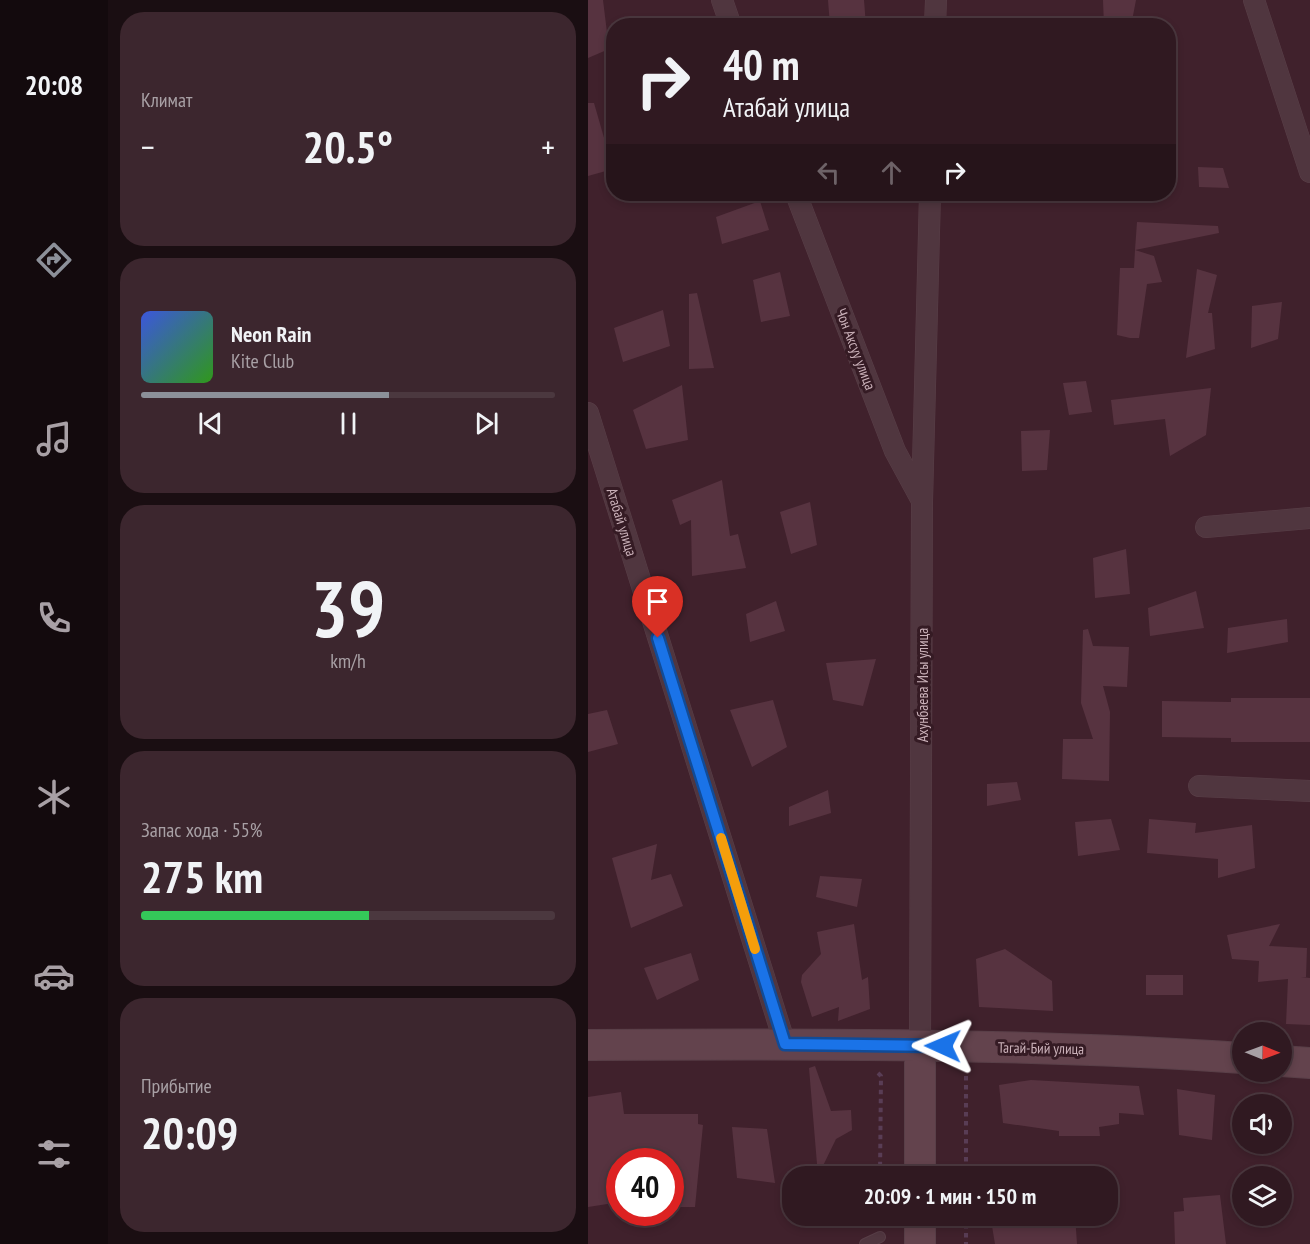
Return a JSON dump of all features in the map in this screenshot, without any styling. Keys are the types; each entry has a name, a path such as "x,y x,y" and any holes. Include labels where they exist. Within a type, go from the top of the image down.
{"street":[{"path":"722,0 728,18"},
{"path":"935,18 936,0"},
{"path":"1254,0 1310,172"},
{"name":"Чон Аксуу улица","path":"799,201 895,451 922,502"},
{"name":"Ахунбаева Исы улица","path":"920,1166 922,502 930,201"},
{"name":"Атабай улица","path":"588,413 785,1044"},
{"path":"1206,527 1310,518"},
{"path":"1199,786 1310,791"},
{"name":"Тагай-Бий улица","path":"588,1045 785,1044 1103,1049 1232,1057"},
{"path":"1292,1062 1310,1063"},
{"path":"920,1226 920,1244"}],"lane":[{"path":"864,1244 880,1237"}],"path":[{"path":"880,1166 881,1076"},
{"path":"966,1076 966,1166"},
{"path":"966,1226 966,1244"}],"building":[{"path":"588,0 603,0 606,50 588,58"},
{"path":"828,0 864,0 865,18 829,18"},
{"path":"1103,0 1136,0 1133,18 1104,18"},
{"path":"588,103 594,103 606,145 606,171 588,176"},
{"path":"1198,167 1223,168 1229,188 1199,187"},
{"path":"760,201 769,230 722,244 716,217"},
{"path":"1137,222 1218,226 1219,233 1135,250"},
{"path":"1135,250 1154,256 1162,282 1147,284 1139,338 1130,338 1117,335 1120,268 1134,268"},
{"path":"1197,269 1217,275 1208,313 1212,313 1215,349 1186,358"},
{"path":"780,272 790,316 761,322 753,280"},
{"path":"697,293 714,368 689,369 689,294"},
{"path":"1282,302 1278,339 1251,348 1252,306"},
{"path":"663,310 670,346 623,362 614,328"},
{"path":"1086,381 1092,412 1069,415 1063,383"},
{"path":"682,385 688,440 646,449 633,410"},
{"path":"1211,388 1206,435 1170,456 1165,419 1114,425 1111,400"},
{"path":"1050,430 1047,470 1022,471 1021,431"},
{"path":"722,480 730,536 738,534 746,568 692,576 691,520 680,525 672,500"},
{"path":"810,502 817,545 791,554 780,512"},
{"path":"1126,549 1130,594 1095,598 1093,558"},
{"path":"1196,591 1204,628 1150,636 1148,608"},
{"path":"776,601 785,631 750,642 746,614"},
{"path":"1287,619 1288,642 1227,653 1228,628"},
{"path":"1088,629 1093,646 1129,647 1127,687 1103,686 1110,712 1109,781 1062,779 1063,739 1093,739 1081,703 1083,630"},
{"path":"876,659 863,706 833,700 826,663"},
{"path":"1231,698 1310,698 1310,742 1231,742 1231,738 1162,737 1162,701 1231,702"},
{"path":"773,700 787,747 752,767 730,710"},
{"path":"607,710 618,744 588,752 588,714"},
{"path":"1017,782 1021,800 987,806 987,784"},
{"path":"828,790 831,813 789,826 789,807"},
{"path":"1111,819 1120,850 1078,856 1075,822"},
{"path":"1149,819 1196,823 1195,833 1252,825 1255,868 1218,878 1218,859 1147,853"},
{"path":"657,844 651,880 671,874 683,906 631,928 612,858"},
{"path":"820,876 862,879 857,907 816,897"},
{"path":"854,924 862,980 868,977 870,1009 838,1021 839,1007 812,1017 801,982 802,975 821,954 817,932"},
{"path":"1280,924 1269,946 1307,948 1306,977 1301,977 1310,978 1310,1025 1286,1022 1288,979 1258,982 1259,961 1232,959 1227,935"},
{"path":"1005,949 1052,981 1053,1011 979,1007 976,959"},
{"path":"691,953 699,980 657,1000 644,968"},
{"path":"1146,975 1183,975 1183,995 1146,995"},
{"path":"815,1066 831,1111 851,1110 852,1130 836,1139 823,1166 817,1166 809,1068"},
{"path":"1031,1080 1139,1086 1144,1115 1119,1113 1119,1124 1099,1127 1100,1136 1059,1136 1059,1131 1003,1123 999,1085"},
{"path":"1177,1089 1215,1095 1212,1140 1179,1135"},
{"path":"621,1092 624,1114 698,1114 698,1124 703,1125 695,1207 684,1207 684,1148 606,1148 606,1204 588,1207 588,1097"},
{"path":"732,1127 767,1129 775,1183 737,1178"},
{"path":"1220,1195 1226,1244 1175,1244 1174,1212 1184,1211 1183,1198"},
{"path":"992,1226 1076,1226 1077,1244 995,1244"}],"slow traffic":[{"path":"721,838 755,949"}],"route":[{"path":"658,638 785,1044 943,1046"}]}
